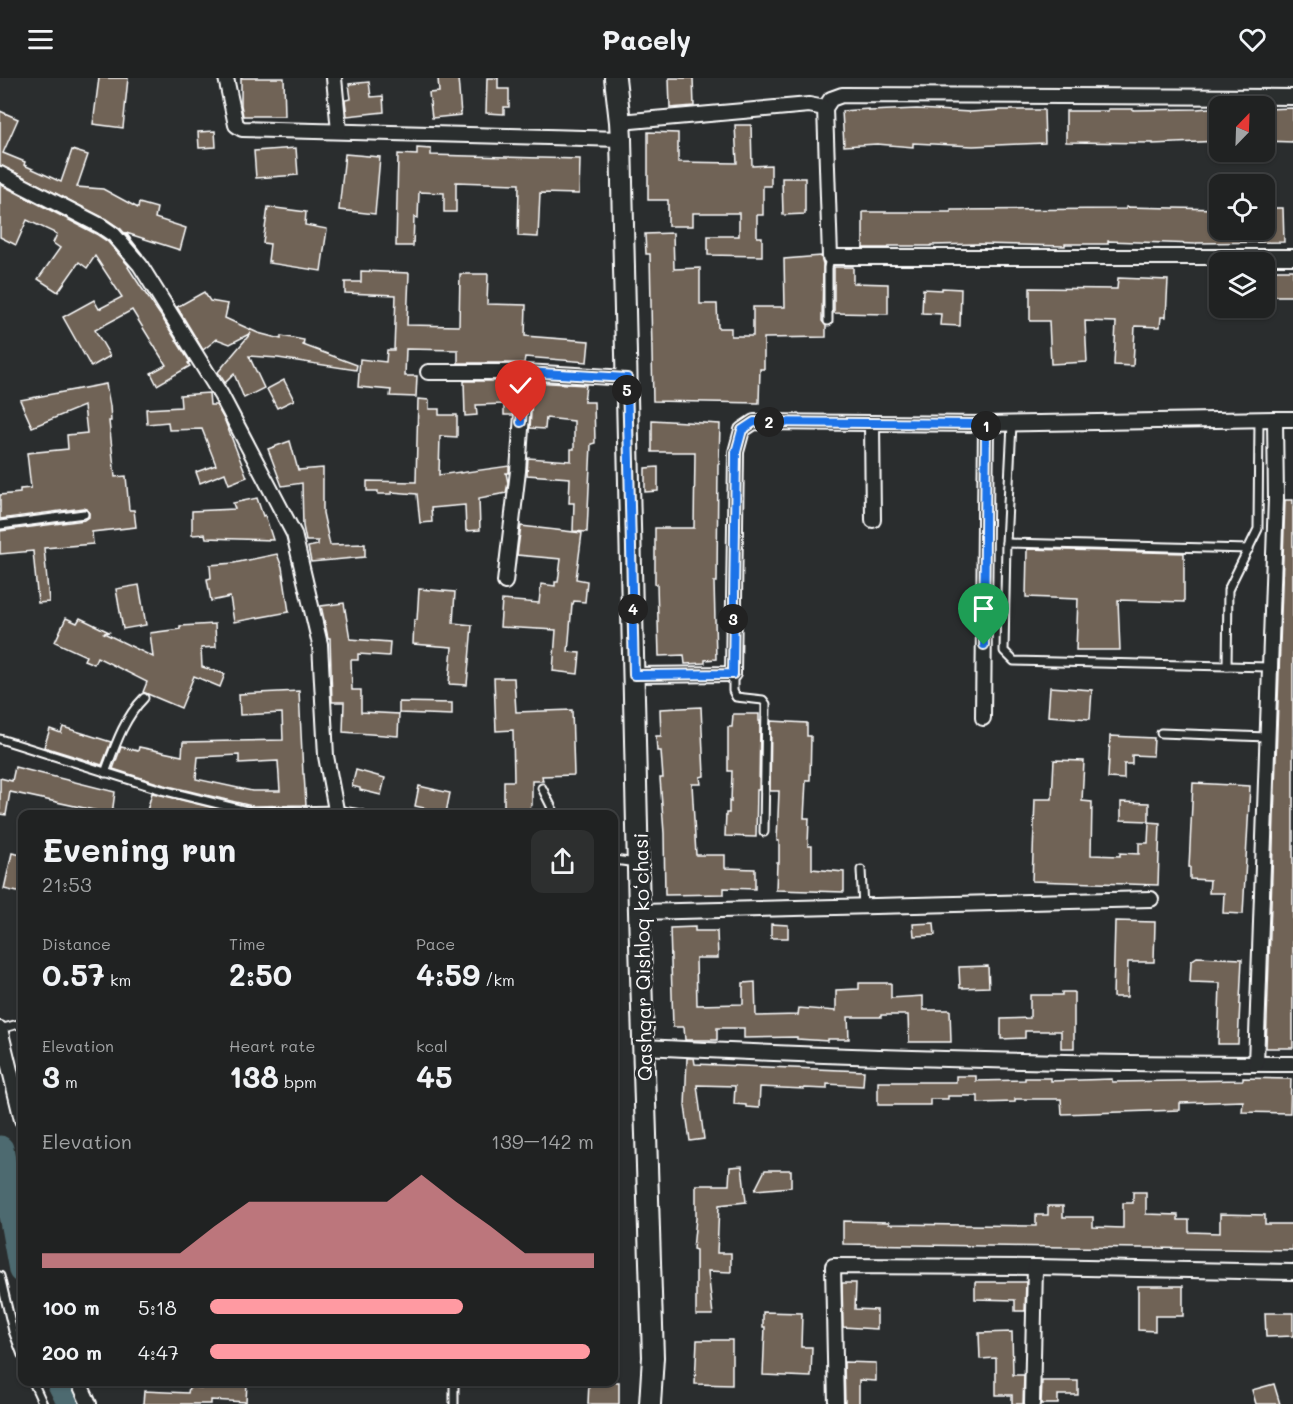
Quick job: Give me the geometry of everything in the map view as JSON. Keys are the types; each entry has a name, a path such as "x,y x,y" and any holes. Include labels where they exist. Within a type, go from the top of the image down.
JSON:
{"main road":[{"name":"Qashqar Qishloq koʻchasi","path":"615,78 621,130 639,912 653,1357 650,1404"}],"street":[{"path":"226,78 236,126 242,129 621,130 809,105 825,108"},
{"path":"334,78 339,131"},
{"path":"1293,98 842,95 831,99 825,108 830,257 1293,257"},
{"path":"0,174 101,226 114,235 140,265 221,395 294,534 320,645 326,756 336,810"},
{"path":"428,372 525,372 627,378"},
{"path":"505,582 518,471 525,372"},
{"path":"1256,1064 1276,498 1275,419"},
{"path":"634,675 733,674 736,452 742,430 754,422 1012,424 1293,419"},
{"path":"872,423 873,520"},
{"path":"983,718 986,424"},
{"path":"639,912 1151,899"},
{"path":"0,1029 18,1103"},
{"path":"644,1047 1115,1063 1293,1064"},
{"path":"836,1404 833,1266 1293,1272"},
{"path":"1032,1404 1035,1267"},
{"path":"81,1386 89,1404"}],"lane":[{"path":"828,321 830,257"},
{"path":"1227,666 1228,590 1258,529 1259,418"},
{"path":"1012,424 1006,543 1004,651 1014,661 1269,667"},
{"path":"0,525 84,514"},
{"path":"1006,543 1249,549"},
{"path":"733,674 733,691 736,697 763,700 766,704 764,832"},
{"path":"105,773 116,741 136,705 144,698"},
{"path":"1161,733 1267,737"},
{"path":"0,739 162,790 243,810"},
{"path":"542,788 553,810"},
{"path":"618,861 639,864"},
{"path":"861,870 863,907"},
{"path":"0,1029 18,1024"},
{"path":"0,1276 12,1331 18,1345"},
{"path":"35,1386 43,1404"},
{"path":"454,1386 454,1404"}],"building":[{"path":"99,78 128,78 123,128 93,124"},
{"path":"241,78 284,78 285,116 243,116"},
{"path":"438,78 458,78 461,115 432,118 429,93 439,92"},
{"path":"487,78 498,78 498,89 509,89 509,107 504,107 504,114 486,113"},
{"path":"669,78 693,78 694,106 670,108"},
{"path":"369,82 371,97 383,96 384,112 347,116 345,100 351,99 349,84"},
{"path":"1209,108 1209,141 1153,144 1066,142 1066,111"},
{"path":"1293,108 1293,142 1275,141 1275,109"},
{"path":"869,109 869,111 917,109 970,112 1044,110 1045,143 973,146 913,143 913,147 877,144 844,146 842,111"},
{"path":"0,111 18,119 3,153 61,182 72,150 88,155 77,187 103,189 138,208 139,203 157,208 155,218 186,228 180,250 126,233 143,255 121,229 106,219 0,165"},
{"path":"735,125 751,125 752,166 771,165 771,186 763,186 763,215 757,215 757,237 762,237 762,256 708,255 708,236 739,236 739,213 693,213 693,226 668,226 668,200 648,200 648,132 678,133 678,162 737,163"},
{"path":"215,131 216,147 199,148 198,132"},
{"path":"296,148 298,175 256,178 254,151"},
{"path":"417,148 431,149 431,155 580,159 579,194 540,193 538,237 518,236 519,184 456,182 456,212 444,212 444,193 419,192 418,218 414,217 413,246 396,246 398,154 417,155"},
{"path":"345,154 380,157 375,214 339,210"},
{"path":"782,178 805,178 805,214 783,215"},
{"path":"0,184 108,242 129,266 190,362 188,363 190,366 157,385 151,373 166,365 132,310 95,330 110,356 91,367 63,317 94,300 99,309 122,297 95,256 87,268 79,262 58,292 38,279 60,248 53,243 57,234 27,220 16,245 0,237"},
{"path":"268,207 306,212 305,225 327,229 321,271 269,263 270,244 263,243"},
{"path":"1126,207 1209,209 1209,240 1275,240 1275,208 1283,208 1284,242 1196,244 1108,241 1108,244 1065,244 1065,246 979,244 863,248 863,212 1126,209"},
{"path":"673,233 674,269 700,268 700,304 717,304 718,328 731,328 731,336 753,336 753,307 785,307 784,259 821,256 823,264 822,321 826,326 826,337 764,338 764,369 760,369 759,403 653,401 650,254 646,254 645,234"},
{"path":"834,267 853,267 853,283 888,284 888,314 834,313"},
{"path":"1275,270 1293,270 1293,296 1275,296"},
{"path":"361,271 409,273 407,325 459,326 460,274 488,274 487,304 526,305 525,336 589,341 587,362 525,357 524,363 458,363 458,350 406,349 405,376 417,376 416,397 390,396 391,390 358,387 360,359 386,362 387,350 394,350 396,295 345,293 345,282 361,282"},
{"path":"1118,278 1168,280 1166,317 1161,317 1160,327 1135,326 1133,366 1114,365 1116,322 1085,321 1087,362 1051,364 1049,321 1030,321 1030,288 1117,289"},
{"path":"942,288 961,289 960,326 940,325 941,314 922,313 923,289 942,290"},
{"path":"204,292 210,301 228,304 225,318 258,333 281,339 281,336 304,340 303,345 357,365 356,370 249,356 264,388 244,398 234,374 225,383 218,372 251,333 230,344 217,339 203,350 177,307"},
{"path":"284,380 294,400 277,408 267,389"},
{"path":"464,381 515,381 513,415 504,415 504,404 476,405 477,415 465,416"},
{"path":"533,382 586,385 584,402 594,402 595,443 591,444 587,532 573,531 574,503 569,503 570,478 527,475 528,458 571,461 571,449 574,449 574,421 546,418 545,429 530,428"},
{"path":"106,384 110,406 111,421 109,421 115,477 126,476 129,510 134,510 136,527 92,532 93,544 44,548 49,602 38,603 33,551 0,554 0,531 85,520 89,517 89,513 83,508 0,519 0,495 20,493 20,489 31,488 27,453 68,449 67,435 87,433 84,406 32,427 20,400"},
{"path":"209,393 210,405 216,405 225,421 247,477 229,484 225,473 200,483 196,472 216,465 202,429 169,430 168,422 147,424 146,409 181,407 180,395"},
{"path":"418,399 429,400 429,409 439,409 439,415 457,415 457,437 440,436 439,475 509,466 509,473 506,473 508,483 506,493 479,498 480,530 466,531 465,505 431,508 432,522 420,523 417,494 392,492 392,494 378,494 378,491 367,491 367,481 416,482"},
{"path":"652,420 720,424 717,582 714,582 716,659 705,660 705,663 685,664 684,655 659,656 655,528 694,528 695,452 652,452"},
{"path":"290,441 298,470 323,468 323,513 330,545 365,544 365,557 311,562 308,547 318,545 318,541 306,541 303,526 302,483 282,486 268,449"},
{"path":"658,467 658,491 645,492 645,468"},
{"path":"257,498 273,540 206,538 205,534 192,535 192,511 235,509 233,503"},
{"path":"1285,500 1293,500 1293,1048 1266,1048"},
{"path":"521,526 582,533 576,579 587,581 585,602 574,601 572,604 568,652 580,653 578,674 553,671 556,630 500,627 502,600 539,603 541,584 555,586 555,582 558,582 561,559 517,555"},
{"path":"1027,549 1184,553 1184,602 1118,600 1120,650 1076,650 1078,599 1026,597"},
{"path":"277,554 282,567 289,612 234,622 230,597 211,601 207,579 211,578 210,565 234,563"},
{"path":"139,585 146,625 123,629 116,589"},
{"path":"419,589 455,592 453,623 472,625 467,685 449,684 452,647 413,644"},
{"path":"344,603 350,639 390,642 389,656 358,654 358,660 351,660 352,690 361,690 361,712 399,714 398,736 343,732 344,702 332,702 330,638 328,638 321,606"},
{"path":"66,618 77,623 80,618 109,632 104,633 153,657 150,633 180,629 180,626 215,624 216,647 201,648 202,667 225,674 220,687 194,676 181,708 143,692 147,682 97,657 94,664 84,660 86,656 55,642"},
{"path":"494,678 514,678 516,712 572,710 574,775 542,776 543,781 532,781 530,810 504,810 504,781 514,781 513,730 496,731"},
{"path":"1050,687 1092,690 1090,719 1048,716"},
{"path":"299,691 306,805 252,806 164,785 113,769 121,747 138,751 139,747 182,756 183,742 283,740 282,713 240,715 239,694","holes":["239,755 239,763 278,761 280,791 252,791 196,779 198,757"]},
{"path":"399,702 452,703 452,715 399,713"},
{"path":"701,707 704,776 700,777 701,784 692,784 696,855 725,855 725,868 755,869 755,889 724,888 724,894 665,895 660,778 663,778 661,751 657,751 656,736 661,736 660,709"},
{"path":"733,714 759,714 759,790 757,790 756,837 725,836 726,813 729,813 729,801 731,802 732,771 728,771 728,727 732,727"},
{"path":"771,721 807,723 807,736 811,736 810,780 806,780 804,818 809,818 808,846 812,846 812,869 844,872 844,892 776,890 777,863 779,863 779,841 777,841 779,791 770,791"},
{"path":"63,727 111,742 102,765 44,747 50,729 61,733"},
{"path":"1110,736 1154,738 1153,756 1132,755 1132,764 1124,764 1124,779 1108,778"},
{"path":"1054,760 1084,761 1082,801 1092,802 1091,855 1139,854 1139,843 1148,843 1149,822 1160,823 1158,885 1032,881 1035,799 1052,799"},
{"path":"15,767 115,792 113,810 93,810 10,792 6,815 0,814 0,778 12,781"},
{"path":"356,770 385,778 381,795 352,786"},
{"path":"1193,783 1250,786 1243,914 1223,913 1224,893 1209,893 1210,880 1190,879"},
{"path":"419,786 450,793 447,810 415,806"},
{"path":"152,793 222,810 147,810"},
{"path":"1121,802 1149,803 1149,821 1121,820"},
{"path":"12,853 18,854 18,892 4,889"},
{"path":"1115,921 1155,922 1154,962 1128,962 1127,997 1113,997"},
{"path":"934,923 935,935 914,936 913,924"},
{"path":"771,924 788,925 788,938 771,938"},
{"path":"695,927 695,931 717,931 718,958 696,958 697,1005 743,1004 743,983 755,982 756,1016 798,1015 799,1008 836,1011 836,990 859,989 859,983 891,983 891,998 923,996 923,1010 950,1010 951,1042 909,1042 908,1015 848,1017 849,1039 828,1039 828,1041 797,1039 797,1037 744,1038 744,1028 717,1028 717,1040 685,1040 684,1027 673,1027 670,928"},
{"path":"1197,957 1242,959 1238,1044 1218,1044 1220,983 1190,982 1191,961"},
{"path":"988,966 989,987 960,988 959,967"},
{"path":"1062,992 1074,992 1074,1048 1061,1048 1061,1031 1025,1031 1025,1038 1001,1039 1001,1019 1030,1018 1030,995 1062,995"},
{"path":"687,1058 694,1058 695,1064 864,1071 863,1086 827,1084 827,1089 760,1087 759,1108 734,1104 735,1086 697,1085 704,1139 690,1141 685,1106"},
{"path":"956,1076 976,1076 976,1081 1025,1080 1025,1078 1051,1078 1051,1081 1112,1079 1112,1082 1243,1080 1243,1078 1291,1079 1290,1113 1242,1112 1243,1101 1180,1103 1180,1110 1062,1114 1061,1099 1015,1099 1015,1102 978,1103 978,1096 948,1096 948,1099 930,1099 930,1105 878,1105 878,1082 956,1082"},
{"path":"742,1166 746,1202 719,1205 717,1253 731,1253 731,1272 708,1271 713,1315 696,1315 696,1250 693,1249 696,1185 729,1185 730,1167"},
{"path":"765,1170 791,1170 791,1187 755,1190"},
{"path":"1133,1192 1146,1192 1146,1214 1178,1215 1178,1220 1189,1220 1189,1232 1220,1233 1220,1214 1265,1215 1265,1224 1293,1224 1293,1250 843,1244 843,1221 889,1222 889,1224 1036,1226 1036,1215 1048,1215 1048,1206 1063,1206 1063,1217 1093,1217 1093,1227 1123,1228 1123,1203 1133,1203"},
{"path":"975,1282 1026,1282 1025,1311 1015,1311 1015,1300 975,1299"},
{"path":"842,1283 856,1283 855,1309 877,1310 877,1329 843,1327"},
{"path":"1138,1286 1183,1286 1183,1316 1155,1316 1155,1331 1138,1330"},
{"path":"763,1312 802,1313 801,1347 812,1347 811,1377 763,1375 765,1327 763,1327"},
{"path":"1265,1313 1293,1313 1293,1336 1266,1337"},
{"path":"1012,1332 1013,1375 1024,1375 1023,1404 1012,1404 1012,1395 996,1395 996,1358 980,1359 979,1333"},
{"path":"697,1340 732,1340 732,1385 695,1384"},
{"path":"844,1362 876,1363 876,1381 859,1380 859,1404 845,1404"},
{"path":"1042,1381 1078,1381 1078,1395 1058,1395 1058,1404 1041,1404"},
{"path":"619,1382 619,1404 588,1404 589,1386 618,1386"},
{"path":"1274,1384 1280,1404 1256,1404 1252,1390"},
{"path":"204,1386 247,1386 246,1402 211,1400 211,1404 143,1404 144,1391 188,1393 189,1387 204,1388"}],"waterway":[{"path":"0,1149 18,1248"},
{"path":"62,1386 71,1404"}],"route":[{"path":"521,422 525,372 627,378 634,675 733,674 736,452 742,430 754,422 986,424 984,645"}]}
